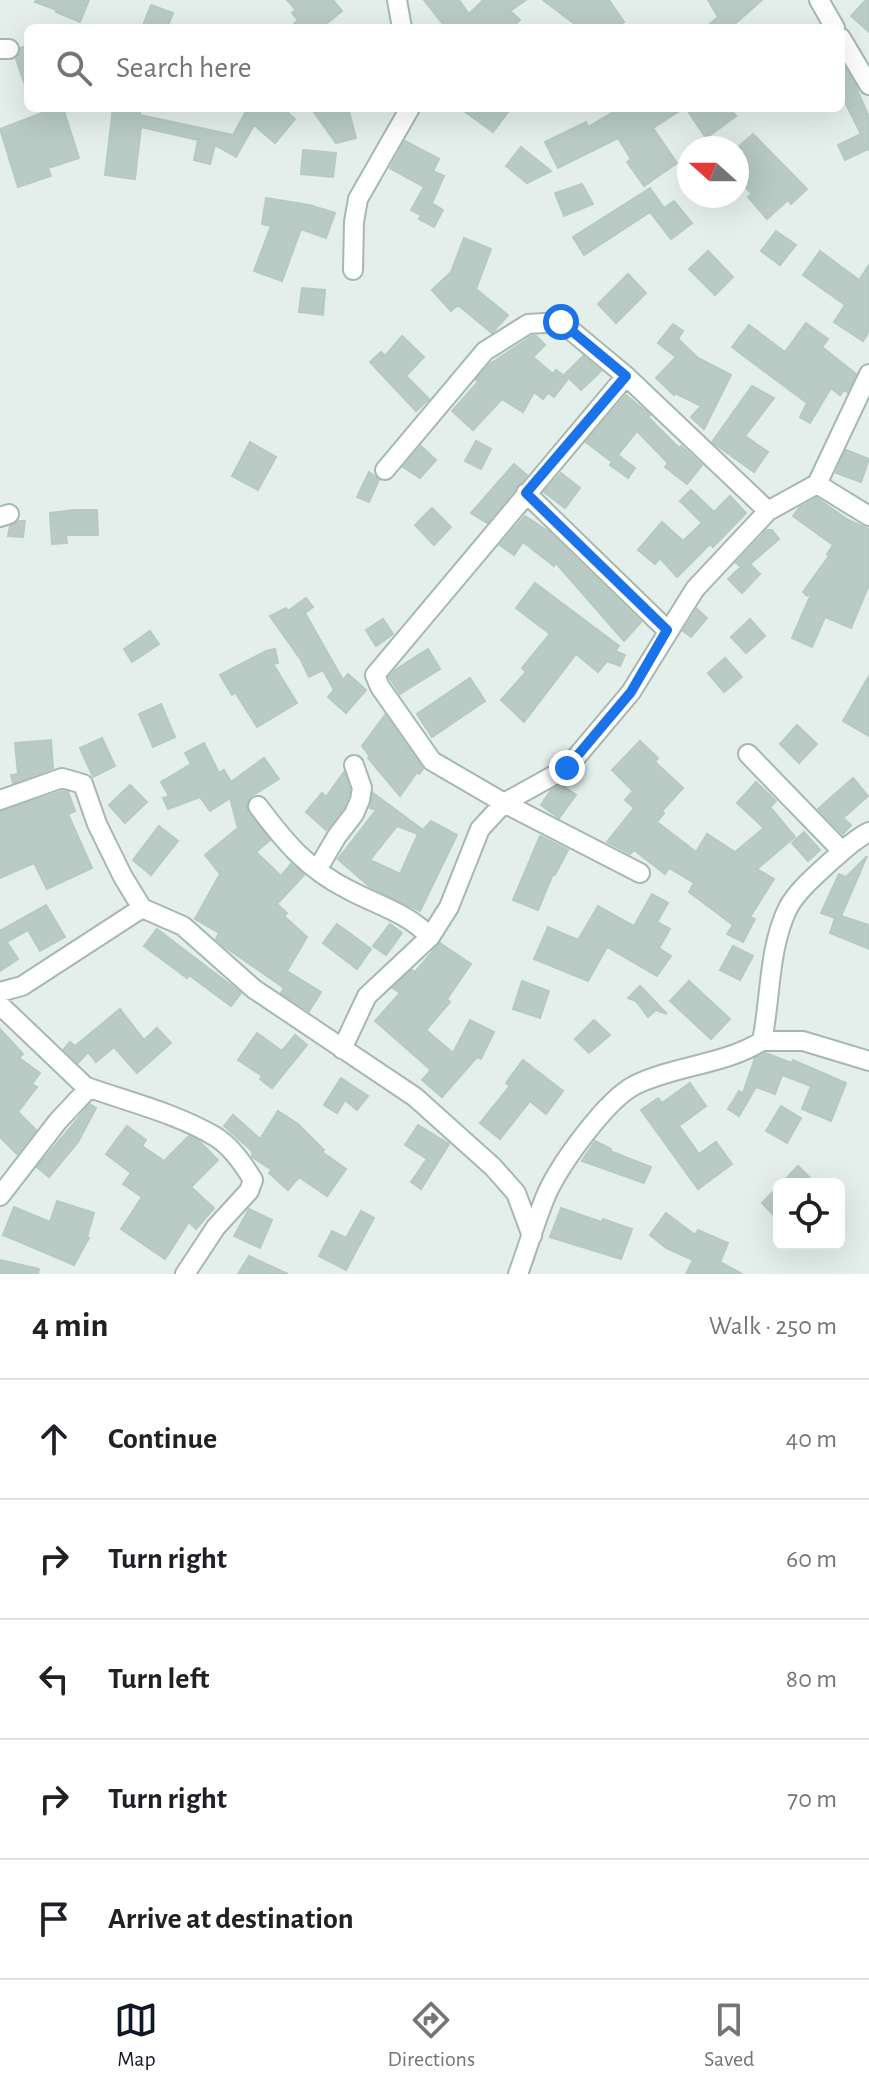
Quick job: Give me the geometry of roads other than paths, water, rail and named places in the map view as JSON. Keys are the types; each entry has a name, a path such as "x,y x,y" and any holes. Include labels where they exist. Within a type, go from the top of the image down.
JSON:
{"street":[{"path":"397,0 401,24"},
{"path":"819,0 833,24"},
{"path":"845,45 869,85"},
{"path":"353,270 358,199 408,112"},
{"path":"385,470 485,351 528,324 561,322 626,376 768,511"},
{"path":"342,1049 367,996 430,937 449,907 480,829 504,803 567,768 631,692 695,589 768,511 817,484 869,374"},
{"path":"626,376 375,675 380,687 432,761 504,803 640,873"},
{"path":"817,484 869,516"},
{"path":"526,493 667,630"},
{"path":"748,754 842,851"},
{"path":"317,870 360,800 362,788 354,765"},
{"path":"0,800 62,778 83,784 104,838 142,908 183,926 254,989 415,1097 493,1167 516,1193 532,1236"},
{"path":"258,806 288,846 317,870 347,889 416,922 430,937"},
{"path":"762,1041 769,1007 772,961 789,907 842,851 869,832"},
{"path":"0,992 22,986 142,908"},
{"path":"0,1005 87,1087 169,1115 218,1138 244,1165 253,1180 249,1191 216,1227 185,1274"},
{"path":"518,1274 548,1191 593,1122 633,1086 684,1067 743,1053 762,1041 803,1041 869,1061"},
{"path":"0,1196 87,1087"}]}
